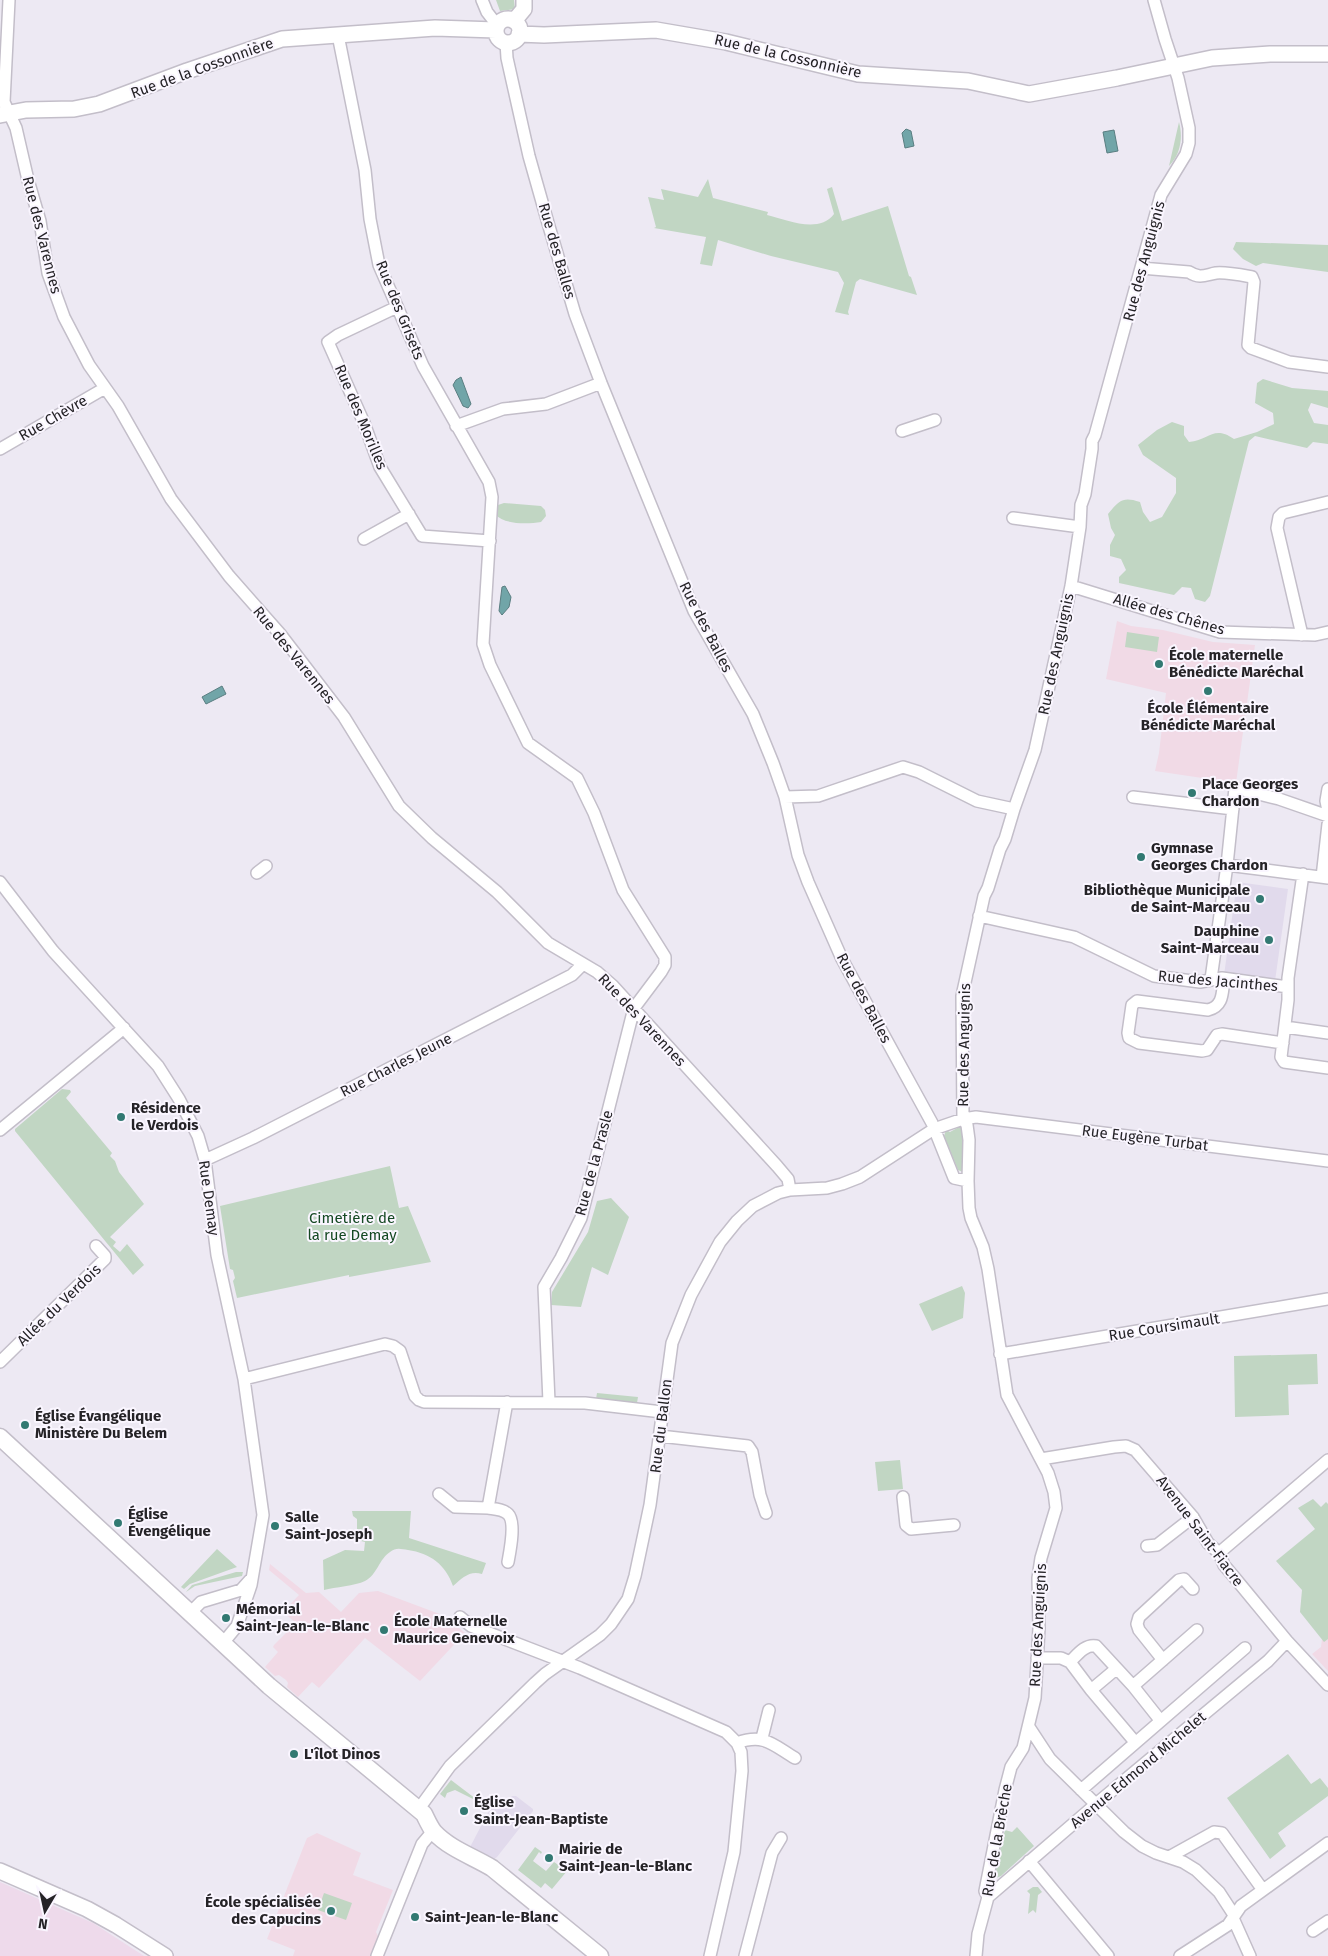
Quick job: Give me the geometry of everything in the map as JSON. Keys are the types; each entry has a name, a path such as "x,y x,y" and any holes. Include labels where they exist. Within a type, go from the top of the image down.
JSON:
{"main road":[{"path":"0,1437 269,1686 424,1814 433,1831 455,1849 476,1858 492,1868 600,1956"}],"street":[{"name":"Rue des Varennes","path":"9,0 3,81 4,114 16,128 40,221 48,273 64,316 89,365 118,406 172,499 229,576 281,635 344,717 399,806 432,838 497,892 548,943 602,976 634,1008 782,1172 788,1179 790,1190"},
{"path":"482,0 487,12 500,32 516,40 517,27 524,10 524,0"},
{"name":"Rue des Anguignis","path":"1029,1727 1035,1698 1038,1578 1056,1508 1054,1492 1041,1459 1007,1395 983,1247 971,1218 968,1181 969,1140 967,1125 963,1119 962,996 984,896 1035,750 1071,586 1080,527 1081,505 1085,494 1092,441 1161,195 1179,167 1189,144 1189,128 1178,78 1154,0"},
{"name":"Rue de la Cossonnière","path":"4,114 26,110 74,109 99,104 187,71 282,39 434,28 500,32 507,19 517,27 544,35 656,30 726,42 858,74 968,81 1029,94 1212,58 1237,55 1326,53"},
{"name":"Rue des Balles","path":"500,32 535,175 575,314 601,383 694,611 753,714 773,763 784,797 798,855 842,959 934,1129 954,1178 968,1181"},
{"name":"Rue des Grisets","path":"338,35 367,179 370,219 379,265 423,366 489,482 492,498 484,644 490,665 528,743 576,778 594,813 623,890 665,957 665,965 634,1008"},
{"path":"1141,268 1189,272 1194,275 1209,276 1215,273 1252,277 1254,282 1248,345 1250,348 1289,362 1328,367"},
{"name":"Rue des Morilles","path":"397,307 328,342 364,423 380,467 422,536 490,541"},
{"path":"456,426 503,409 546,404 601,383"},
{"name":"Rue Chèvre","path":"0,448 105,388"},
{"path":"902,431 935,420"},
{"path":"1302,635 1276,528 1278,517 1283,513 1328,502"},
{"path":"364,539 409,514"},
{"path":"1013,518 1080,527"},
{"name":"Allée des Chênes","path":"1071,586 1220,632 1302,635 1328,632"},
{"path":"784,797 818,796 903,767 919,772 977,801 1014,809"},
{"path":"1211,979 1227,865 1235,788 1279,799 1328,816"},
{"path":"1328,789 1326,801 1328,811"},
{"path":"1133,797 1232,809"},
{"path":"1227,865 1325,877 1328,824"},
{"path":"1303,874 1281,1057 1284,1062 1328,1068"},
{"name":"Rue Demay","path":"0,882 53,951 158,1066 179,1099 198,1136 205,1160 217,1254 244,1379 263,1516 251,1585 236,1629 223,1643"},
{"name":"Rue des Jacinthes","path":"979,916 1074,937 1154,976 1200,982 1211,979 1224,979 1288,987"},
{"name":"Rue Charles Jeune","path":"205,1160 253,1138 572,975 583,964"},
{"path":"1224,979 1221,1000 1215,1008 1208,1010 1137,1001 1132,1005 1129,1038 1139,1044 1202,1051 1207,1050 1217,1035 1283,1043"},
{"name":"Rue de la Prasle","path":"549,1402 544,1286 561,1258 581,1218 634,1008"},
{"path":"1285,1027 1328,1033"},
{"path":"0,1130 124,1028"},
{"name":"Rue Eugène Turbat","path":"963,1119 984,1117 1328,1161"},
{"name":"Rue du Ballon","path":"418,1810 450,1766 534,1683 606,1630 621,1612 628,1599 635,1576 650,1505 672,1343 691,1295 720,1242 737,1221 753,1206 778,1193 790,1190 827,1188 860,1177 934,1129 963,1119"},
{"name":"Allée du Verdois","path":"0,1362 105,1259 105,1256 96,1246"},
{"name":"Rue Coursimault","path":"1000,1354 1328,1299"},
{"path":"244,1379 386,1344 400,1351 415,1396 424,1402 585,1403 662,1412"},
{"path":"488,1508 507,1402"},
{"path":"660,1436 748,1446 752,1452 760,1495 766,1513"},
{"name":"Avenue Saint-Fiacre","path":"1041,1459 1114,1446 1126,1446 1135,1450 1193,1517 1208,1543 1219,1553 1224,1565 1287,1641 1328,1685"},
{"path":"1219,1553 1328,1460"},
{"path":"439,1494 455,1507 502,1510 509,1515 512,1523 508,1562"},
{"path":"903,1497 906,1525 911,1528 954,1525"},
{"path":"1147,1546 1157,1545 1193,1517"},
{"path":"190,1612 201,1602 243,1589 251,1579"},
{"path":"1163,1660 1139,1630 1137,1624 1139,1617 1179,1580 1184,1580 1193,1589"},
{"path":"237,1592 243,1600 244,1607"},
{"path":"460,1617 471,1626 563,1661 726,1732 737,1743 743,1763 739,1813 734,1852 710,1956"},
{"path":"1133,1686 1197,1630"},
{"name":"Avenue Edmond Michelet","path":"988,1898 1029,1861 1268,1661 1287,1641"},
{"path":"1070,1662 1081,1651 1093,1645 1133,1686 1160,1720"},
{"path":"1081,1790 1245,1648"},
{"path":"1037,1658 1061,1658 1070,1662 1135,1742"},
{"path":"1091,1690 1116,1669"},
{"path":"762,1738 769,1710"},
{"path":"1029,1727 1050,1759 1124,1832 1142,1846 1183,1862 1196,1870 1219,1892 1234,1916 1250,1956"},
{"name":"Rue de la Brèche","path":"976,1956 978,1934 988,1898 985,1890 1005,1790 1012,1766 1023,1748 1029,1727"},
{"path":"737,1743 752,1738 762,1738 796,1758"},
{"path":"1023,1748 1033,1750 1050,1759"},
{"path":"377,1956 422,1844 433,1831"},
{"path":"1170,1857 1214,1832 1220,1832 1263,1890"},
{"path":"745,1956 772,1854 781,1838"},
{"path":"1180,1956 1228,1925 1241,1906 1328,1843"},
{"path":"1029,1861 1108,1956"},
{"path":"0,1871 109,1921 165,1956"},
{"path":"1314,1931 1328,1921"}],"shaded area":[{"path":"1117,621 1131,626 1163,630 1213,642 1255,645 1236,783 1155,771 1166,693 1106,679"},
{"name":"Dauphine Saint-Marceau","path":"1237,882 1288,889 1275,981 1224,975"},
{"path":"270,1564 306,1593 319,1592 341,1612 359,1593 378,1591 445,1616 465,1633 420,1681 365,1638 319,1688 312,1682 298,1697 287,1687 288,1683 286,1680 279,1675 275,1676 265,1667 278,1652 273,1647 274,1645 296,1623 283,1612 299,1595 269,1570"},
{"path":"1328,1634 1328,1671 1312,1654 1321,1647 1322,1639"},
{"path":"512,1796 516,1796 533,1811 497,1857 493,1860 469,1849 491,1807 493,1809 496,1805 502,1809"},
{"name":"École spécialisée des Capucins","path":"317,1833 361,1853 353,1875 393,1890 376,1932 380,1940 373,1956 293,1956 295,1950 267,1939 307,1838"},
{"path":"0,1882 93,1923 144,1956 0,1956"}],"green space":[{"path":"496,0 514,0 515,9 500,11"},
{"path":"1179,122 1180,145 1176,156 1169,166"},
{"path":"708,179 713,198 768,212 767,215 802,224 820,223 828,220 834,214 827,189 832,187 842,221 888,206 909,276 917,295 860,279 856,282 848,312 849,315 835,312 844,283 838,272 771,256 718,240 712,266 700,264 706,237 654,228 656,227 648,197 664,200 661,189 698,197"},
{"path":"1236,242 1328,245 1328,272 1263,263 1256,266 1243,259 1233,249"},
{"path":"1263,379 1292,388 1328,391 1328,408 1311,403 1308,410 1314,423 1328,425 1328,444 1313,442 1307,448 1255,436 1249,441 1210,596 1205,602 1195,599 1191,588 1182,587 1174,595 1119,583 1119,577 1126,570 1121,559 1110,556 1110,545 1115,535 1111,528 1108,514 1121,501 1134,500 1140,502 1143,512 1150,522 1162,517 1176,493 1176,478 1143,455 1138,445 1157,430 1172,422 1184,426 1184,435 1189,442 1216,433 1227,435 1234,439 1257,432 1274,424 1273,413 1255,403 1257,383"},
{"path":"504,503 541,506 545,510 546,516 541,522 536,523 510,522 499,518 495,514 498,505"},
{"path":"1127,632 1159,637 1157,652 1125,647"},
{"path":"62,1089 70,1090 71,1092 66,1098 112,1153 110,1156 115,1161 119,1172 144,1204 110,1237 116,1242 113,1246 120,1252 127,1244 144,1265 133,1275 15,1131"},
{"path":"959,1127 964,1129 965,1135 962,1136 963,1172 958,1170 944,1136 946,1130 950,1132"},
{"name":"Cimetière de la rue Demay","path":"390,1166 399,1208 408,1206 431,1262 349,1277 349,1275 237,1298 233,1281 235,1278 233,1270 230,1269 220,1206"},
{"path":"611,1198 629,1217 608,1275 592,1267 581,1307 551,1305 552,1292 588,1232 597,1201"},
{"path":"962,1286 965,1293 963,1318 932,1331 919,1304"},
{"path":"1317,1354 1318,1384 1288,1385 1289,1415 1235,1417 1234,1356"},
{"path":"597,1393 638,1397 637,1403 596,1399"},
{"path":"900,1460 903,1489 878,1491 875,1462"},
{"path":"1313,1499 1321,1507 1326,1502 1328,1504 1328,1639 1324,1642 1300,1612 1302,1590 1276,1561 1315,1529 1298,1508"},
{"path":"352,1511 411,1511 409,1538 486,1563 482,1574 470,1574 453,1586 446,1572 430,1557 416,1552 396,1549 386,1555 372,1575 365,1581 324,1590 323,1560 345,1550 364,1551 365,1542 357,1540 357,1519 353,1516"},
{"path":"217,1549 237,1567 190,1584 184,1589 181,1587"},
{"path":"236,1572 243,1572 242,1576 195,1586 186,1592 192,1585"},
{"path":"1288,1754 1311,1784 1320,1778 1328,1788 1328,1796 1278,1833 1286,1846 1270,1859 1227,1798"},
{"path":"451,1780 476,1799 455,1790 447,1793 445,1798 440,1794"},
{"path":"1017,1827 1034,1846 1001,1876 996,1878 994,1874 1005,1830 1012,1832"},
{"path":"535,1847 542,1852 541,1854 539,1852 533,1861 546,1871 554,1862 567,1871 552,1889 545,1883 541,1888 518,1870"},
{"path":"1033,1887 1038,1887 1042,1892 1038,1895 1036,1913 1033,1910 1028,1914 1030,1894 1027,1891"},
{"path":"324,1893 352,1903 346,1920 318,1910"}],"water":[{"path":"906,129 911,131 914,146 905,148 902,133"},
{"path":"1114,130 1118,151 1107,153 1103,132"},
{"path":"461,377 471,404 468,408 463,406 453,385"},
{"path":"505,586 511,597 509,607 502,615 499,611 502,587"},
{"path":"222,686 226,694 206,704 202,697"}],"place":[{"name":"École maternelle Bénédicte Maréchal","path":"1159,664"},
{"name":"École Élémentaire Bénédicte Maréchal","path":"1208,691"},
{"name":"Place Georges Chardon","path":"1192,793"},
{"name":"Gymnase Georges Chardon","path":"1141,857"},
{"name":"Bibliothèque Municipale de Saint-Marceau","path":"1260,899"},
{"name":"Dauphine Saint-Marceau","path":"1269,940"},
{"name":"Résidence le Verdois","path":"121,1117"},
{"name":"Église Évangélique Ministère Du Belem","path":"25,1425"},
{"name":"Église Évengélique","path":"118,1523"},
{"name":"Salle Saint-Joseph","path":"275,1526"},
{"name":"Mémorial Saint-Jean-le-Blanc","path":"226,1618"},
{"name":"École Maternelle Maurice Genevoix","path":"384,1630"},
{"name":"L'îlot Dinos","path":"294,1754"},
{"name":"Église Saint-Jean-Baptiste","path":"464,1811"},
{"name":"Mairie de Saint-Jean-le-Blanc","path":"549,1858"},
{"name":"École spécialisée des Capucins","path":"331,1911"},
{"name":"Saint-Jean-le-Blanc","path":"415,1917"}]}
